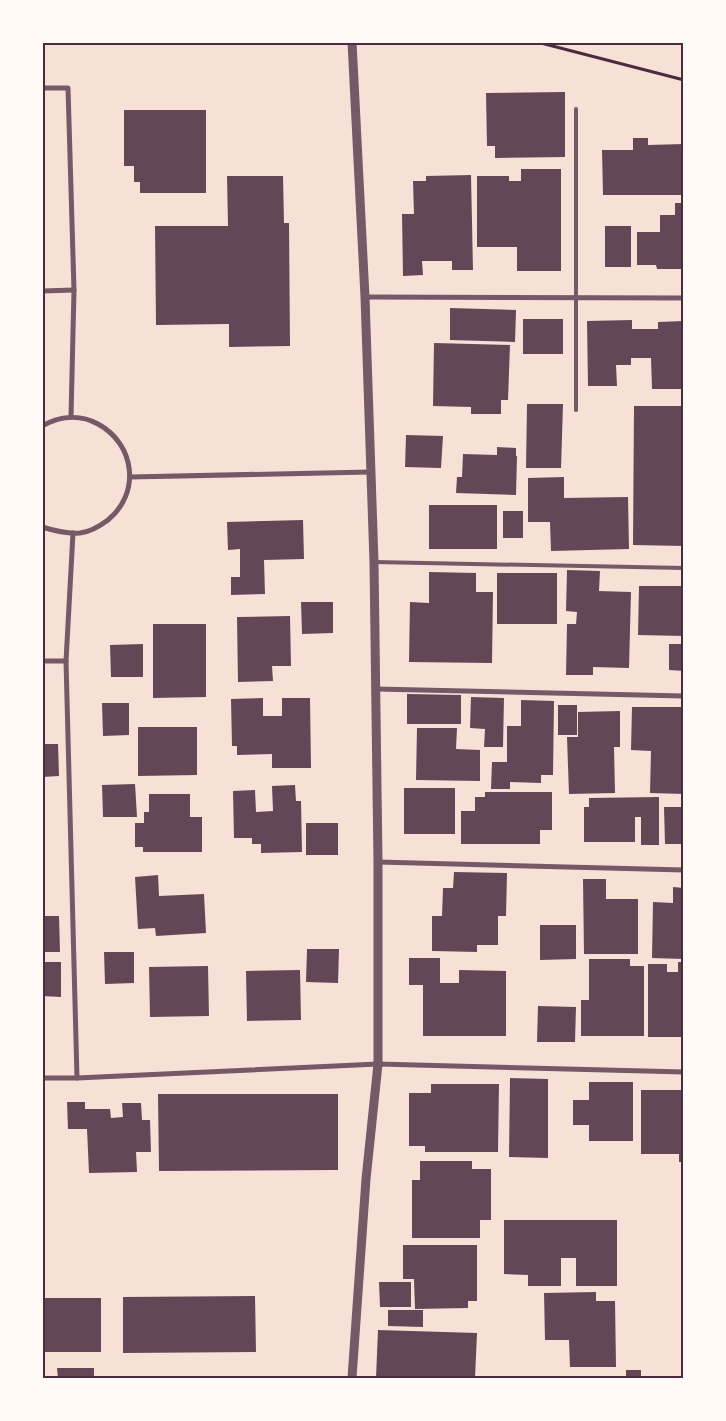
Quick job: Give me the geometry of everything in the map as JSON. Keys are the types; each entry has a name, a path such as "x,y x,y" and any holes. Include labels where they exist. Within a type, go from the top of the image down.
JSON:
{"street":[{"path":"352,42 374,562 378,862 378,1064 366,1179 352,1378"},
{"path":"42,88 68,88 74,290 71,417"},
{"path":"42,291 74,290"},
{"path":"364,297 684,298"},
{"path":"42,426 52,420 71,417 90,420 106,428 119,441 127,458 130,477 126,497 116,514 100,526 82,533 62,533 42,527"},
{"path":"130,477 370,472"},
{"path":"73,533 66,661 76,1078"},
{"path":"42,661 66,661"},
{"path":"376,689 684,696"},
{"path":"378,862 684,870"},
{"path":"42,1078 378,1064 684,1072"}],"lane":[{"path":"576,109 576,410"},
{"path":"374,562 684,568"}],"path":[{"path":"538,42 684,80"}],"building":[{"path":"565,92 565,157 495,158 495,146 487,146 486,93"},
{"path":"124,110 206,110 206,193 140,193 140,182 134,182 134,166 124,166"},
{"path":"633,138 648,138 648,145 684,144 684,195 603,195 602,150 633,150"},
{"path":"521,169 561,169 561,271 517,271 517,247 477,247 477,176 509,176 509,181 521,181"},
{"path":"471,175 473,270 452,270 452,261 422,261 423,275 403,276 402,214 414,214 413,181 426,181 426,176"},
{"path":"227,176 283,176 284,223 289,223 290,346 229,347 229,324 156,325 155,226 228,226"},
{"path":"675,203 684,203 684,269 657,269 656,265 637,265 637,232 660,232 660,215 675,215"},
{"path":"605,226 631,226 631,267 605,267"},
{"path":"450,308 516,310 515,342 450,340"},
{"path":"523,319 563,319 563,354 523,354"},
{"path":"632,320 632,329 658,329 658,322 684,321 684,382 681,382 681,389 652,389 651,358 631,358 631,365 616,365 617,386 588,386 587,321"},
{"path":"434,343 510,345 508,400 501,400 501,414 471,414 471,407 433,406"},
{"path":"527,404 563,404 561,468 526,468"},
{"path":"634,406 684,406 684,546 633,545"},
{"path":"406,435 443,436 441,468 405,467"},
{"path":"497,447 516,448 516,495 456,493 457,477 462,477 463,454 497,455"},
{"path":"564,477 564,498 628,497 629,549 551,551 550,522 528,522 528,478"},
{"path":"429,505 497,505 497,549 429,549"},
{"path":"503,511 523,511 523,538 503,538"},
{"path":"303,520 304,559 264,560 265,594 231,595 231,577 240,577 240,549 228,550 227,522"},
{"path":"567,570 600,571 599,591 631,592 629,668 593,667 593,675 566,675 567,624 576,624 577,612 566,611"},
{"path":"429,572 476,573 476,592 493,592 492,663 409,662 410,602 429,603"},
{"path":"497,573 557,573 557,624 497,624"},
{"path":"639,586 684,586 684,636 638,635"},
{"path":"301,602 333,602 333,633 302,634"},
{"path":"290,616 291,666 272,666 273,681 238,682 237,617"},
{"path":"153,624 206,624 206,697 153,698"},
{"path":"143,644 143,677 111,677 110,645"},
{"path":"669,644 684,644 684,671 669,670"},
{"path":"407,694 461,695 461,724 407,724"},
{"path":"471,697 504,698 503,747 484,747 485,729 470,728"},
{"path":"263,698 263,716 282,716 282,698 310,698 311,768 272,768 272,754 237,755 237,746 232,746 231,699"},
{"path":"521,700 554,701 553,775 541,775 541,783 510,782 510,789 491,789 492,762 507,762 507,726 521,726"},
{"path":"102,703 129,703 129,735 103,736"},
{"path":"558,705 577,705 577,735 558,735"},
{"path":"632,707 684,707 684,794 650,793 651,751 631,750"},
{"path":"620,711 620,747 614,747 615,793 569,794 567,737 578,737 578,712"},
{"path":"138,727 197,727 197,775 138,776"},
{"path":"417,728 457,728 456,749 480,750 480,781 416,780"},
{"path":"42,744 58,744 59,776 42,777"},
{"path":"135,784 137,817 103,817 102,785"},
{"path":"295,785 296,801 301,801 302,852 261,853 261,844 252,844 252,838 234,838 233,791 255,790 256,812 273,811 272,786"},
{"path":"404,788 455,788 455,834 404,834"},
{"path":"485,792 552,792 552,830 540,830 540,844 461,844 461,811 475,811 475,797 485,797"},
{"path":"149,794 190,794 190,817 202,817 202,852 143,852 143,847 135,847 135,823 144,823 144,812 149,812"},
{"path":"659,797 659,845 641,845 641,817 635,817 635,842 584,842 584,807 589,807 589,798"},
{"path":"664,807 684,807 684,844 665,844"},
{"path":"306,823 338,823 338,855 306,855"},
{"path":"454,872 507,873 506,916 498,916 498,945 477,945 477,952 432,951 432,916 442,916 443,888 453,888"},
{"path":"158,875 159,896 204,894 206,933 156,936 155,928 138,929 135,877"},
{"path":"583,879 606,879 606,899 638,899 638,954 584,954"},
{"path":"673,887 684,888 684,959 652,958 653,902 673,903"},
{"path":"42,916 59,916 60,952 42,952"},
{"path":"540,925 576,925 576,959 540,960"},
{"path":"307,949 339,949 338,983 306,982"},
{"path":"104,952 134,952 134,983 105,984"},
{"path":"409,958 440,958 440,983 459,983 459,970 506,971 506,1036 423,1036 423,985 409,985"},
{"path":"589,959 630,959 630,966 644,966 644,1036 581,1036 581,1000 589,1000"},
{"path":"42,962 61,962 61,997 42,996"},
{"path":"678,962 684,962 684,1037 648,1037 648,964 667,964 667,972 678,972"},
{"path":"208,966 209,1016 150,1017 149,967"},
{"path":"300,970 301,1020 247,1021 246,971"},
{"path":"538,1006 576,1007 575,1042 537,1042"},
{"path":"510,1078 548,1079 548,1158 509,1157"},
{"path":"589,1082 633,1082 633,1141 589,1141 589,1125 573,1125 573,1100 589,1100"},
{"path":"431,1084 499,1084 498,1152 425,1152 425,1146 409,1146 409,1093 431,1093"},
{"path":"641,1090 684,1090 684,1162 679,1162 679,1154 641,1154"},
{"path":"158,1094 338,1094 338,1170 159,1171"},
{"path":"67,1102 85,1102 85,1109 110,1109 111,1118 123,1117 122,1103 141,1103 142,1120 150,1120 151,1152 136,1152 137,1172 89,1173 87,1129 68,1129"},
{"path":"420,1161 472,1161 472,1169 491,1169 491,1220 480,1220 480,1238 412,1238 412,1180 420,1180"},
{"path":"504,1220 617,1220 617,1286 576,1286 576,1258 561,1258 561,1286 528,1286 528,1275 504,1274"},
{"path":"403,1245 477,1245 477,1301 468,1301 468,1308 415,1309 414,1279 403,1279"},
{"path":"379,1282 411,1282 411,1307 380,1307"},
{"path":"596,1292 596,1301 615,1301 616,1367 570,1367 569,1340 545,1340 544,1293"},
{"path":"255,1296 256,1352 123,1353 123,1297"},
{"path":"42,1298 101,1298 101,1352 42,1352"},
{"path":"388,1310 423,1310 423,1327 388,1326"},
{"path":"378,1330 477,1333 475,1378 376,1378"},
{"path":"57,1368 94,1368 94,1378 58,1378"},
{"path":"626,1370 641,1370 641,1378 626,1378"}]}
